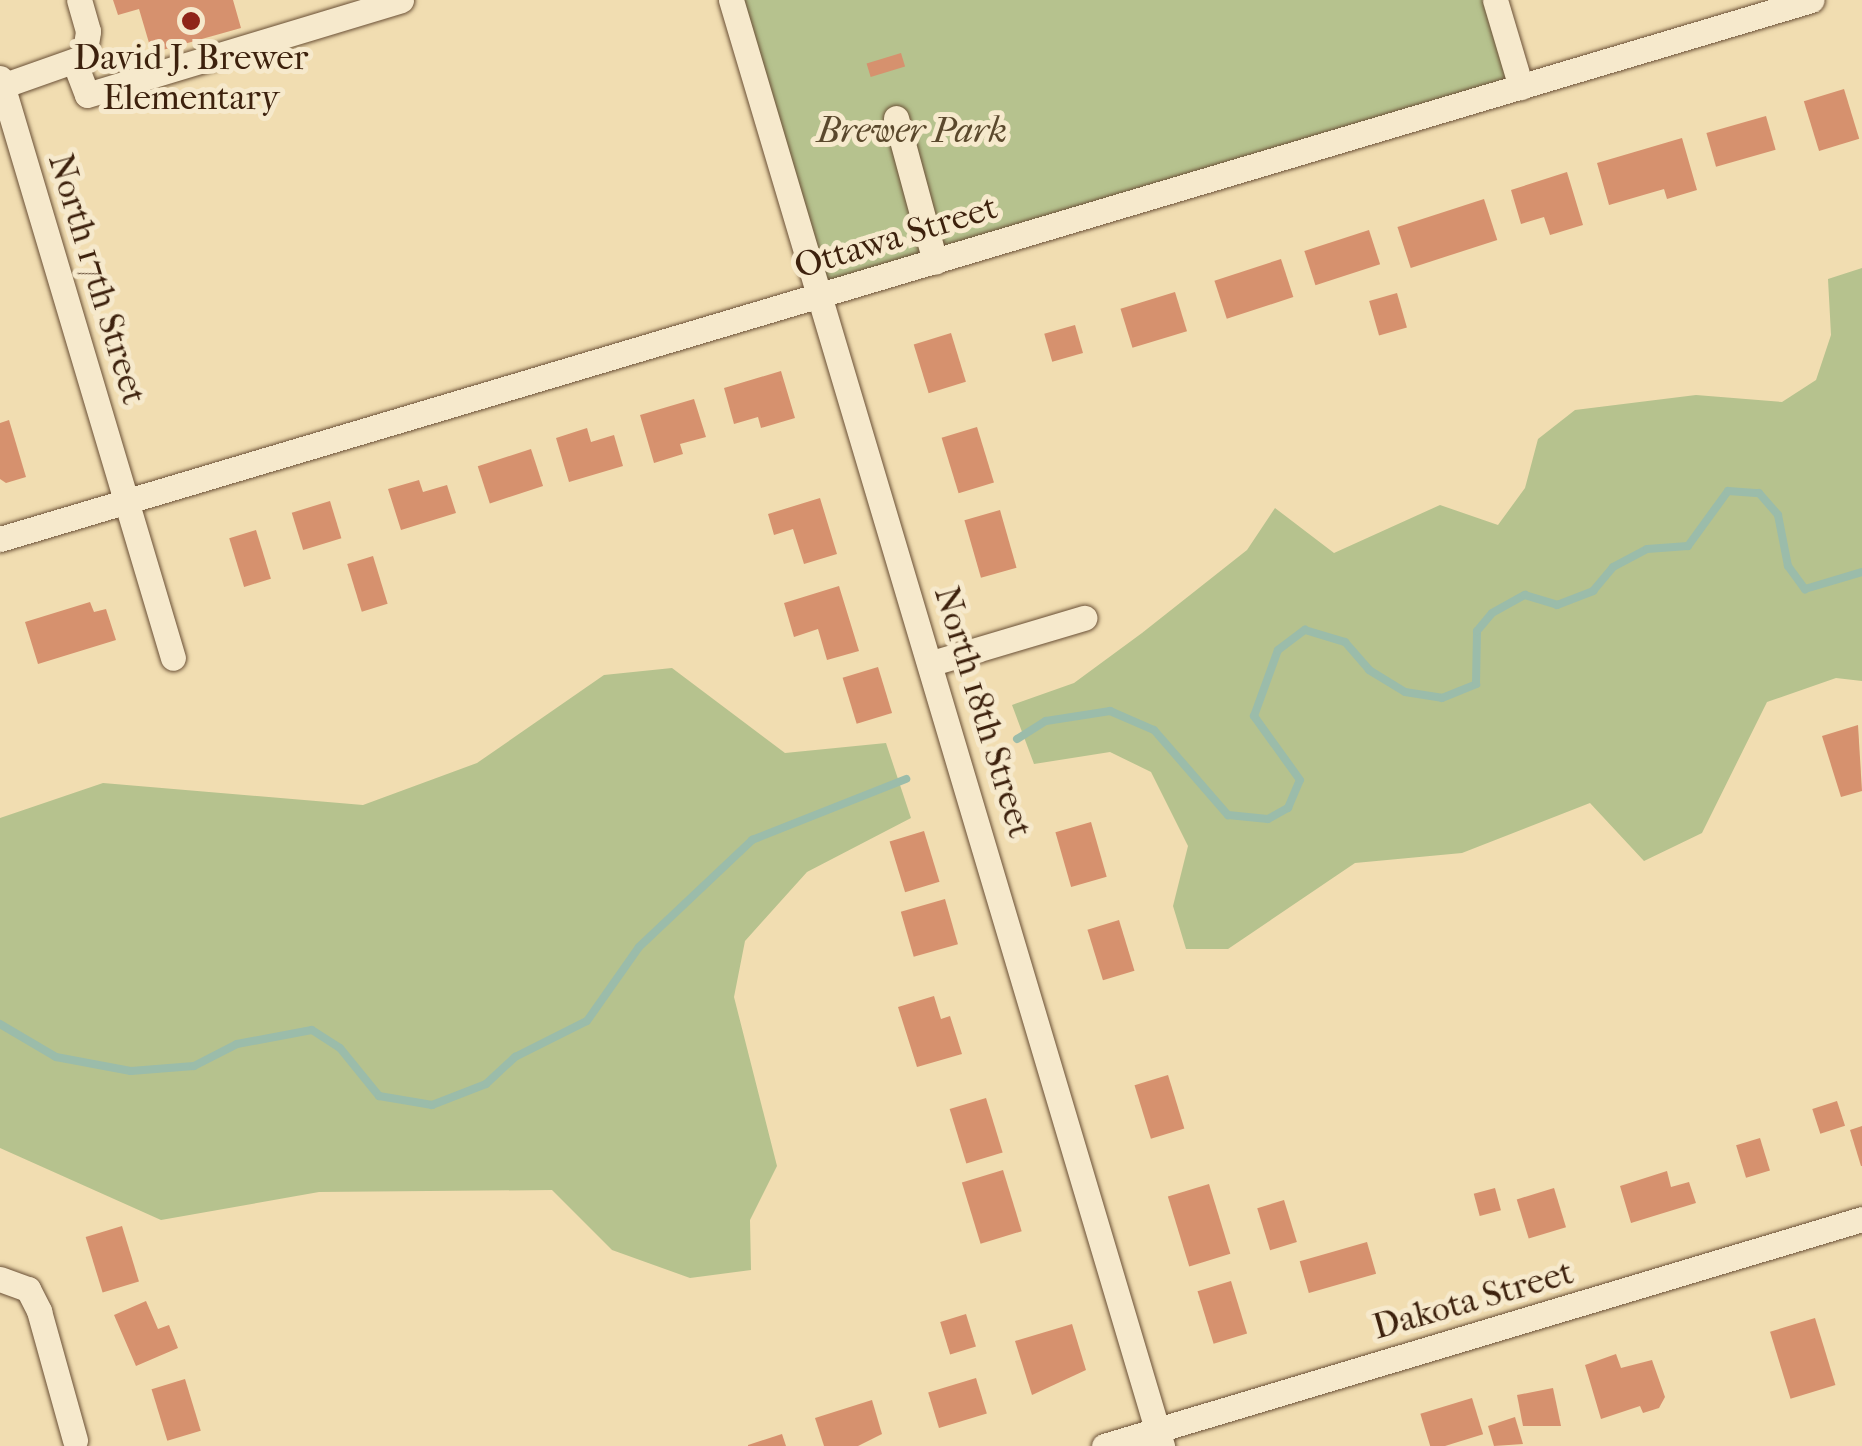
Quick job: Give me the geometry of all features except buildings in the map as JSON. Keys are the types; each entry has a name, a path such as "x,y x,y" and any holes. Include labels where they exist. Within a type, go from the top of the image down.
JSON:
{"street":[{"path":"1,82 74,61 89,51 79,0"},
{"path":"74,61 87,96 401,0"},
{"name":"North 18th Street","path":"731,0 823,295 1160,1438"},
{"path":"1495,0 1521,87"},
{"name":"Ottawa Street","path":"0,540 1812,0"},
{"name":"North 17th Street","path":"1,82 129,500 173,658"},
{"path":"896,118 936,262"},
{"path":"932,663 1084,618"},
{"name":"Dakota Street","path":"1104,1446 1160,1438 1862,1219"},
{"path":"0,1279 28,1289 75,1440"}],"green space":[{"name":"Brewer Park","path":"731,0 1495,0 1521,87 823,295"},
{"path":"1862,268 1862,681 1836,678 1767,702 1702,833 1644,861 1590,803 1462,853 1355,863 1228,949 1186,949 1173,906 1188,846 1151,772 1110,752 1034,764 1012,705 1074,683 1142,633 1247,550 1275,508 1334,553 1440,505 1498,525 1525,488 1538,439 1575,410 1696,395 1782,402 1816,380 1831,335 1828,279"},
{"path":"672,668 785,753 886,743 911,818 807,872 745,941 734,997 777,1166 750,1220 751,1270 690,1278 612,1250 552,1190 319,1192 161,1220 0,1148 0,818 103,783 363,805 477,763 604,675"}],"waterway":[{"path":"1017,739 1046,721 1110,711 1154,730 1228,815 1268,819 1288,808 1300,780 1254,716 1278,650 1305,630 1345,642 1369,670 1405,692 1442,698 1476,684 1477,631 1492,613 1525,595 1557,605 1593,591 1613,567 1647,549 1688,546 1728,491 1759,493 1778,515 1788,566 1805,589 1862,572"},
{"path":"0,1024 56,1057 131,1071 194,1066 237,1044 312,1030 340,1048 379,1096 432,1105 486,1084 515,1057 587,1021 639,947 752,840 906,779"}],"place":[{"name":"David J. Brewer Elementary","path":"191,21"}]}
